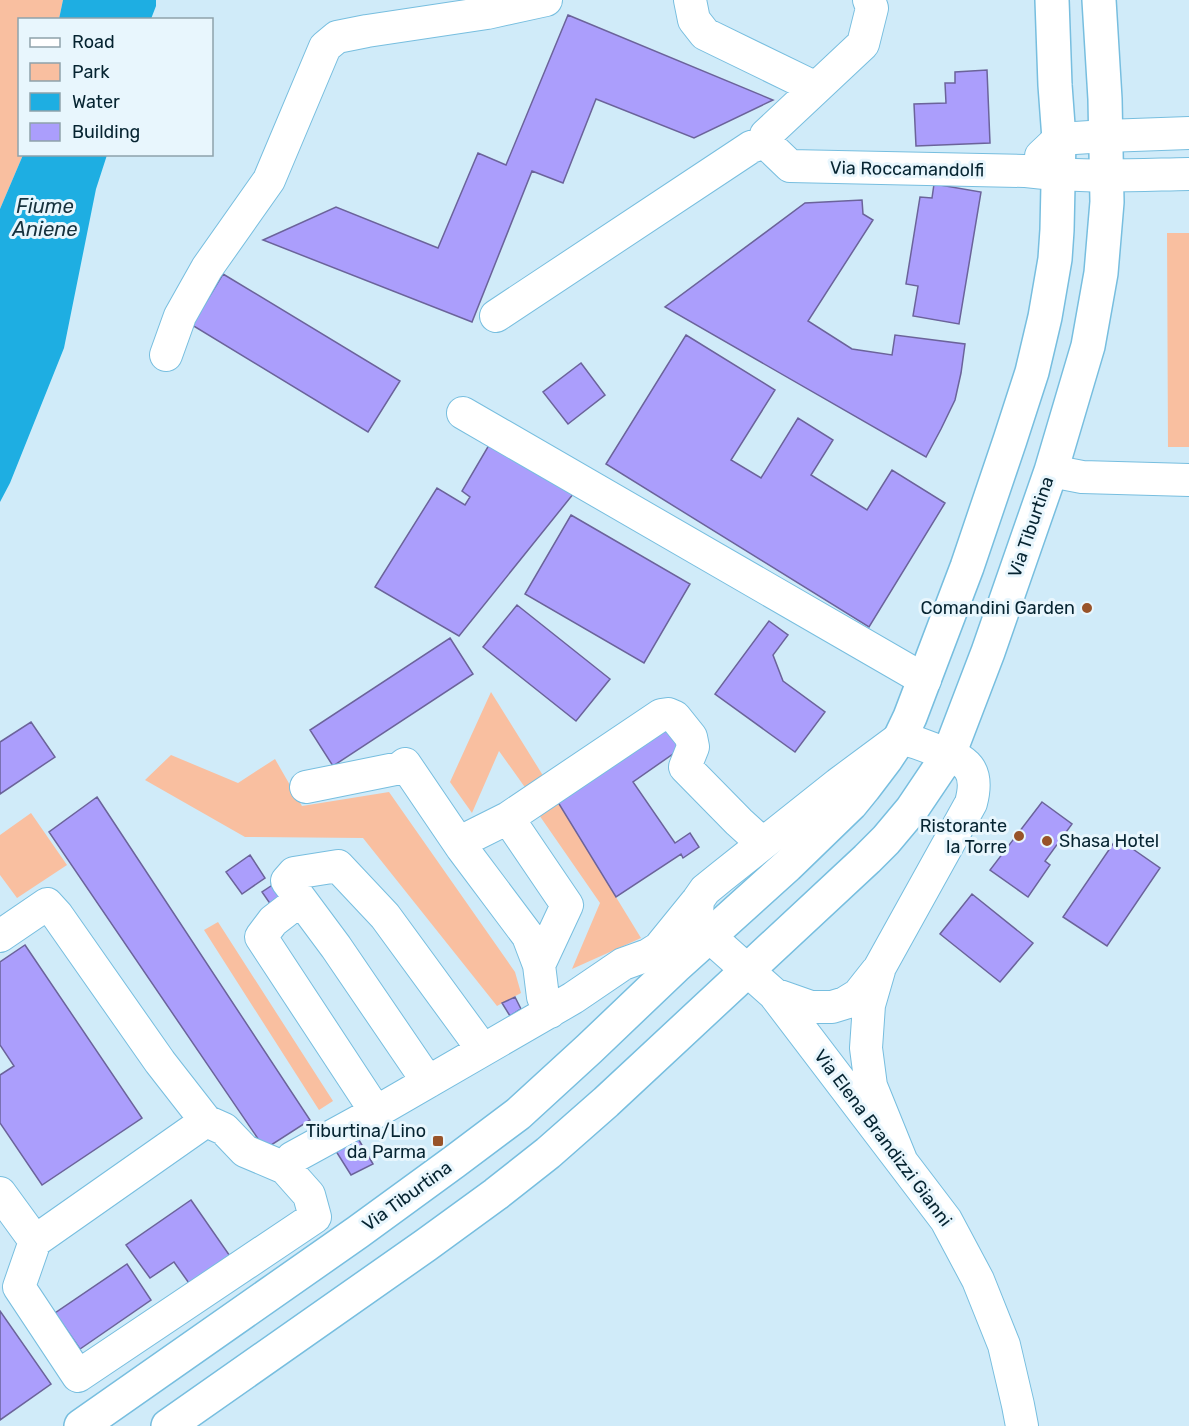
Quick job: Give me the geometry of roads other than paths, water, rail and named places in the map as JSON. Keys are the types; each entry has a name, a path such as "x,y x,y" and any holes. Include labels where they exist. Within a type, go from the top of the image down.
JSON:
{"main road":[{"path":"1052,0 1059,139 1058,175"},
{"name":"Via Tiburtina","path":"168,1426 378,1279 496,1194 548,1153 606,1102 886,840 920,798 949,754 988,652 1051,471 1088,346 1098,295 1106,222 1106,136 1099,0"},
{"name":"Via Tiburtina","path":"81,1426 358,1232 518,1114 787,866 851,804 875,774 900,738 925,680 989,504 1020,408 1045,317 1057,230 1058,175"}],"street":[{"path":"166,355 180,316 207,268 269,180 325,47 336,37 487,13 546,0"},
{"path":"690,0 694,20 705,34 816,88"},
{"path":"496,316 751,147 765,142 766,135 863,44 872,8 869,0"},
{"path":"1024,171 1059,139 1189,133"},
{"name":"Via Roccamandolfi","path":"765,142 790,166 1024,171 1058,175 1189,174"},
{"path":"463,413 925,680"},
{"path":"1051,471 1082,477 1189,480"},
{"path":"462,848 466,839 508,818 661,715 668,714 675,717 691,737 693,747 685,767 762,843"},
{"path":"285,1168 292,1158 573,998 623,964 648,955 658,948 713,883 900,738 963,761 972,773 975,790 971,803 880,966 858,995 845,1003 832,1007 811,1006 774,994"},
{"path":"306,787 400,768 405,764 462,848 528,936 539,964 543,997 550,1011"},
{"path":"508,818 567,905 539,964"},
{"path":"428,1082 336,947 287,881 294,873 338,866 385,916 483,1050"},
{"path":"300,900 273,921 261,937 376,1112"},
{"path":"698,900 697,913 710,937 748,970"},
{"path":"0,936 47,904 160,1062 206,1121 224,1129 245,1151 285,1168 309,1195 315,1217 78,1376 20,1287 35,1241 206,1121"},
{"path":"623,964 634,964 648,970 658,983"},
{"path":"880,966 869,1005 867,1058 872,1086 901,1160"},
{"name":"Via Elena Brandizzi Gianni","path":"748,970 774,994 946,1220 978,1280 1004,1345 1022,1426"},
{"path":"0,1193 35,1241"}],"water":[{"path":"63,0 156,0 151,18 59,18"},
{"name":"Fiume Aniene","path":"23,156 107,156 96,189 64,348 10,483 0,502 0,209"}],"place":[{"name":"Comandini Garden","path":"1087,608"},
{"name":"Ristorante la Torre","path":"1019,836"},
{"name":"Shasa Hotel","path":"1047,841"},
{"name":"Tiburtina/Lino da Parma","path":"438,1141"}]}
